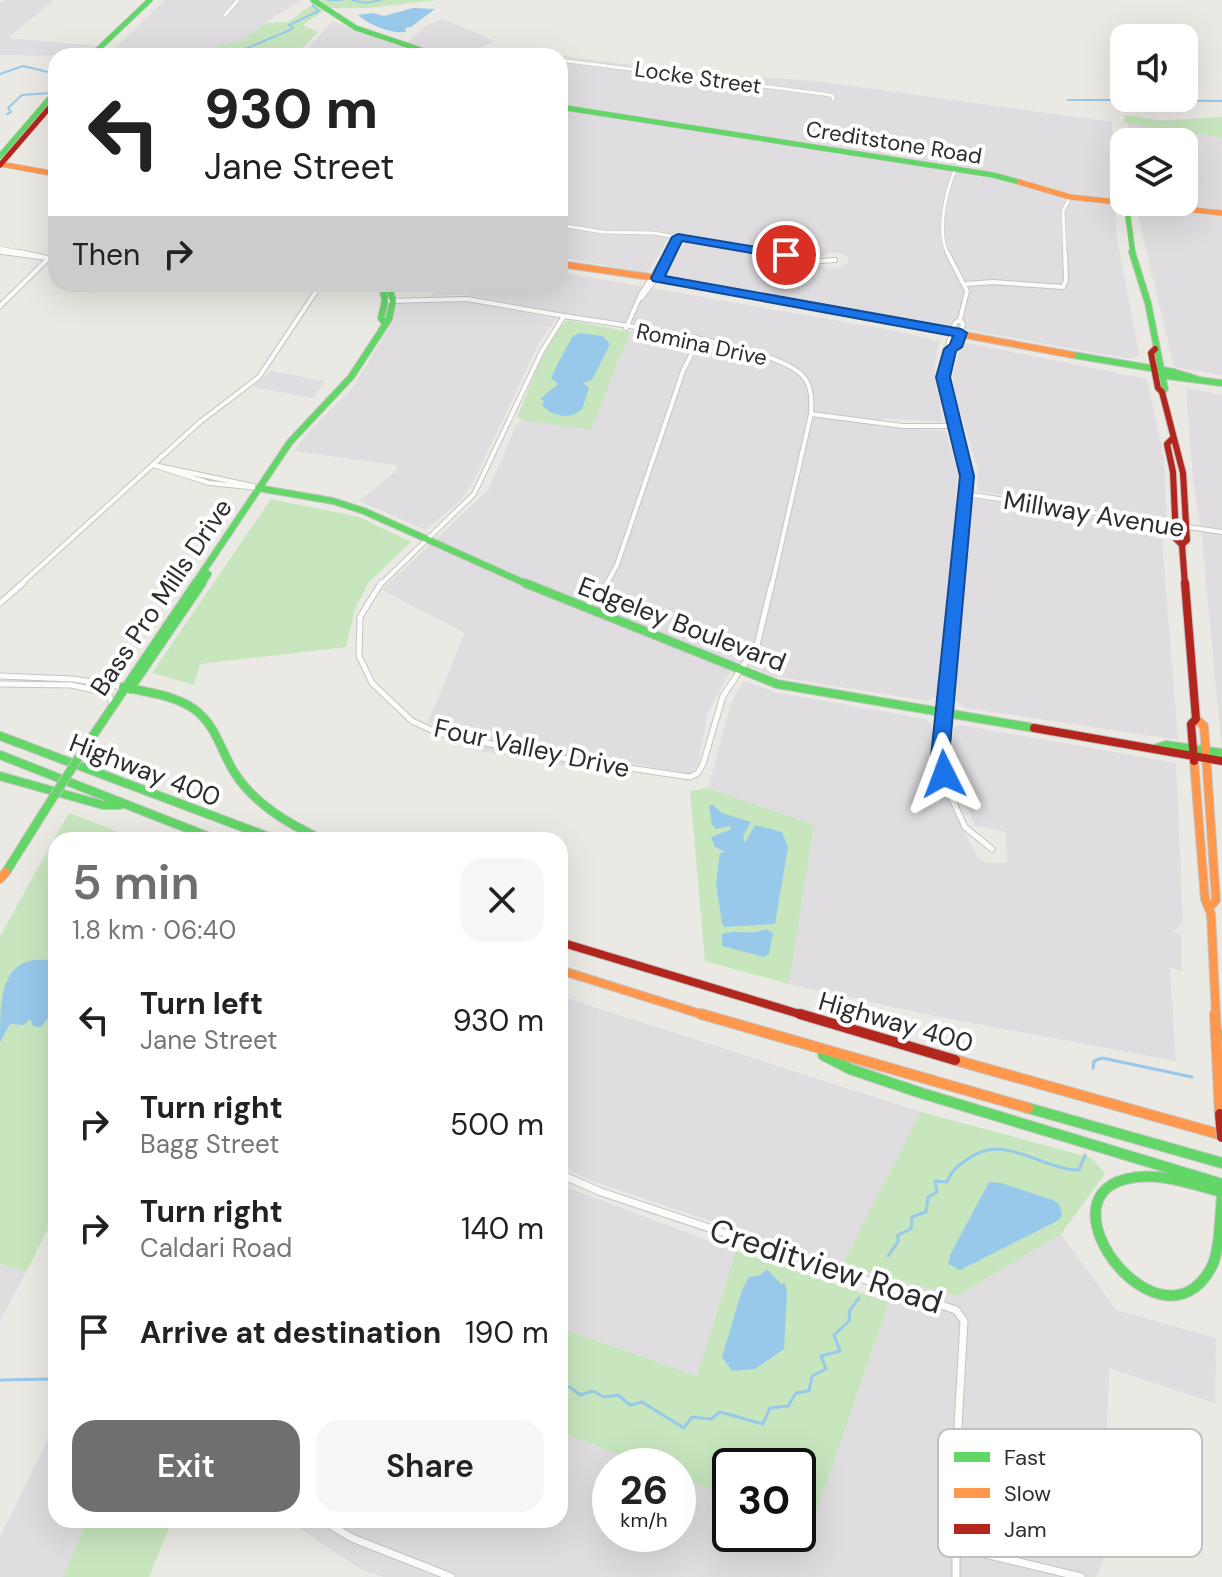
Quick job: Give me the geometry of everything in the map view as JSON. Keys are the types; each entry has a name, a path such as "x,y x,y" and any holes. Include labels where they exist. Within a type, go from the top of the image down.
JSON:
{"main road":[{"path":"99,48 150,0"},
{"path":"107,48 158,0"},
{"path":"313,0 356,28 408,48"},
{"path":"0,156 48,100"},
{"name":"Creditstone Road","path":"568,108 1008,178 1070,197 1110,201"},
{"path":"48,109 0,165 48,174"},
{"name":"Creditstone Road","path":"1198,210 1222,213"},
{"path":"1128,216 1133,258 1148,303 1155,349 1160,354 1158,388 1162,392 1172,439 1178,446 1183,473 1187,540 1182,545"},
{"path":"568,265 1222,383"},
{"name":"Bass Pro Mills Drive","path":"3,875 112,703 126,688 290,442 345,386 384,322 381,318 389,301 387,292"},
{"path":"1172,439 1167,444 1173,472 1176,539 1182,545 1196,719 1204,726 1216,900 1211,906"},
{"name":"Edgeley Boulevard","path":"261,489 350,505 584,609 739,672 794,688 1193,752 1222,761"},
{"path":"126,688 195,710 210,726 236,775 255,796 287,821 308,832"},
{"path":"1196,719 1191,724 1205,899 1211,906 1219,990 1213,995 1219,1035 1222,1136"},
{"name":"Highway 400","path":"0,736 256,832"},
{"name":"Edgeley Boulevard","path":"1206,755 1222,753"},
{"name":"Highway 400","path":"0,755 196,832"},
{"path":"0,776 103,805 126,805"},
{"name":"Highway 400","path":"568,944 816,1021 1222,1136"},
{"name":"Highway 400","path":"568,972 799,1044 1222,1163"},
{"path":"799,1044 850,1069 921,1093 1222,1184"},
{"path":"1154,1178 1222,1194 1216,1258 1209,1274 1197,1288 1176,1294 1146,1289 1128,1279 1113,1266 1095,1231 1094,1215 1105,1190 1126,1179 1154,1178"}],"street":[{"path":"225,15 238,0"},
{"name":"Locke Street","path":"568,61 832,95 833,99"},
{"path":"955,170 947,190 943,245 966,284 967,297 960,320 963,324 956,335 956,347 950,349 943,377 967,476 940,757 948,790 965,827 992,849"},
{"path":"966,284 1063,287 1066,280 1063,211 1070,197"},
{"path":"568,226 678,237 820,261 835,260"},
{"path":"626,328 641,298 664,267 678,237"},
{"path":"0,250 48,258"},
{"path":"0,306 48,258"},
{"path":"0,603 200,422 265,370 316,292"},
{"name":"Romina Drive","path":"389,301 467,299 768,356 797,370 811,391 811,414 757,645 739,672"},
{"name":"Four Valley Drive","path":"564,316 542,351 483,480 471,499 384,579 369,599 360,617 359,656 372,683 412,721 438,733 554,757 690,777 698,773 703,764 723,696 739,672"},
{"path":"584,609 607,584 617,565 683,371 698,341"},
{"path":"811,414 903,426 955,426"},
{"path":"153,465 209,483 261,489"},
{"name":"Millway Avenue","path":"966,494 1222,532"},
{"path":"0,676 73,679 126,688"},
{"path":"0,684 71,685 108,693 112,703"},
{"name":"Creditview Road","path":"568,1177 609,1194 956,1310 964,1321 958,1429"},
{"path":"335,1528 352,1538 451,1577"},
{"path":"998,1557 1081,1577"}],"shaded area":[{"path":"7,0 54,0 8,38 97,46 48,48 48,56 0,55 0,3"},
{"path":"165,0 302,0 264,23 244,40 212,48 115,48"},
{"path":"443,19 495,41 480,48 309,48 332,21 397,46 408,42 426,26"},
{"path":"568,57 678,71 815,81 1112,122 1110,216 1115,216 1139,355 1131,359 665,276 685,242 837,269 848,263 848,256 840,253 830,253 816,259 671,234 648,273 568,258"},
{"path":"1222,117 1222,375 1174,367 1138,216 1198,216 1198,128 1128,128 1128,122"},
{"path":"568,273 939,341 934,371 943,422 882,418 881,427 946,431 958,474 956,496 1161,528 1178,740 966,708 958,702 933,698 928,701 773,676 736,661 708,712 698,764 690,774 587,755 584,769 469,749 474,733 428,722 465,633 382,590 489,489 516,425 522,420 591,429 630,332 636,326 464,295 432,296 434,292 568,292"},
{"path":"477,303 556,319 538,345 473,483 460,501 426,530 359,501 398,469 395,465 294,451 309,431 351,390 392,323 398,304"},
{"path":"962,342 1147,379 1164,458 1167,519 977,491 978,470 955,393 953,375"},
{"path":"271,371 325,381 313,398 253,387"},
{"path":"1186,388 1222,395 1222,752 1202,538 1193,480"},
{"path":"744,681 778,693 926,719 932,725 936,770 945,795 978,857 986,863 1007,863 1006,832 975,826 952,769 954,728 960,725 1176,763 1183,923 1174,931 1182,937 1182,971 1170,968 1176,1061 935,1016 789,984 814,825 708,788 731,703"},
{"path":"568,999 921,1112 842,1265 592,1181 568,1169"},
{"path":"568,1188 736,1251 697,1376 568,1331"},
{"path":"1061,1234 1116,1310 1216,1338 1215,1403 1109,1368 1107,1429 938,1429 938,1557 1103,1557 1096,1577 384,1577 360,1569 299,1528 568,1528 568,1435 602,1448 592,1448 592,1552 696,1552 696,1484 712,1490 712,1552 816,1552 816,1513 897,1280 957,1296"},
{"path":"0,1264 26,1272 0,1321"},
{"path":"48,1439 48,1528 84,1528 63,1577 0,1577 0,1537"}],"green space":[{"path":"318,0 438,0 369,8 329,8 302,25 318,32 303,48 209,48 244,40 264,23 289,22"},
{"path":"1125,115 1163,121 1222,117 1222,137 1198,134 1198,128 1158,128 1123,123"},
{"path":"568,320 630,332 591,430 517,417 546,350"},
{"path":"271,499 359,517 411,542 369,582 355,609 346,647 200,664 194,685 152,673"},
{"path":"708,788 814,825 789,984 705,961 690,791"},
{"path":"69,813 118,832 58,832"},
{"path":"48,850 48,1229 26,1272 0,1264 0,936"},
{"path":"921,1112 1092,1158 1105,1174 1061,1234 957,1296 842,1265"},
{"path":"736,1251 889,1302 816,1513 816,1448 712,1448 712,1490 696,1484 696,1448 602,1448 568,1435 568,1331 697,1376"},
{"path":"84,1528 169,1528 149,1577 63,1577"}],"water":[{"path":"413,8 435,9 405,28 406,32 380,28 358,15 373,13 384,16"},
{"path":"580,333 602,336 610,344 592,380 583,383 589,388 582,409 567,416 556,414 546,409 542,405 544,401 540,399 558,384 551,378 573,336"},
{"path":"709,805 722,813 751,822 743,836 745,843 755,825 782,832 788,847 775,924 725,927 722,924 716,883 720,853 725,852 715,847 711,837 732,829 729,826 716,829 712,825"},
{"path":"766,929 773,933 769,954 764,957 722,946 722,934"},
{"path":"31,960 47,960 48,1019 41,1027 33,1026 30,1019 24,1025 10,1024 0,1042 2,997 11,973"},
{"path":"989,1182 1053,1200 1059,1204 1062,1214 1059,1220 960,1270 948,1264 951,1253"},
{"path":"767,1269 781,1284 785,1283 784,1349 755,1369 732,1371 722,1357 742,1290 749,1277 760,1275"}],"waterway":[{"path":"328,0 342,0"},
{"path":"352,0 366,3 381,0"},
{"path":"247,48 290,30 293,28 289,25 319,11 313,6 314,3"},
{"path":"0,74 23,66 48,72"},
{"path":"7,114 11,112 8,108 22,95 48,93"},
{"path":"1068,100 1110,100"},
{"path":"1198,101 1222,101"},
{"path":"1093,1068 1094,1061 1102,1058 1192,1077"},
{"path":"888,1256 898,1242 898,1235 911,1229 912,1217 926,1212 928,1197 937,1192 935,1181 947,1182 958,1166 968,1159 995,1149 1079,1170 1085,1155"},
{"path":"568,1387 580,1395 593,1391 604,1397 618,1395 630,1405 642,1402 684,1428 692,1417 711,1419 720,1412 763,1424 770,1408 788,1406 796,1393 809,1391 812,1376 826,1369 821,1356 840,1351 834,1335 849,1321 850,1310 859,1298"},
{"path":"0,1380 48,1379"}],"traffic: fast":[{"path":"99,48 150,0"},
{"path":"313,0 356,28 415,48"},
{"path":"0,156 48,100"},
{"path":"568,108 993,175 1019,182"},
{"path":"1128,216 1133,258 1148,303 1165,389 1162,392"},
{"path":"383,292 385,301 381,318 384,322"},
{"path":"88,743 290,442 351,377 389,319 393,301 390,292"},
{"path":"1073,355 1174,372 1197,379"},
{"path":"1159,375 1222,383"},
{"path":"258,488 333,501 364,511 584,609 777,684 1034,728"},
{"path":"130,689 208,574"},
{"path":"123,687 169,697 202,715 242,784 262,804 308,832"},
{"path":"0,736 256,832"},
{"path":"45,810 88,743"},
{"path":"1157,748 1166,745 1222,753"},
{"path":"0,755 197,832"},
{"path":"0,776 103,805 120,805"},
{"path":"6,872 45,810"},
{"path":"1216,1034 1222,1035"},
{"path":"823,1055 850,1069 921,1093 1222,1184"},
{"path":"1028,1108 1222,1163"},
{"path":"1222,1192 1153,1177 1119,1181 1107,1190 1099,1204 1097,1228 1104,1250 1119,1269 1137,1284 1158,1293 1179,1294 1198,1285 1213,1266 1222,1196"}],"traffic: slow":[{"path":"0,164 48,173"},
{"path":"1019,182 1070,197 1222,213"},
{"path":"568,265 657,278 1073,355"},
{"path":"1196,719 1204,726 1216,900 1211,906"},
{"path":"1194,761 1205,899 1211,914 1220,1114"},
{"path":"0,879 6,872"},
{"path":"568,972 799,1044 1028,1108"},
{"path":"955,1060 1222,1135"}],"traffic: jam":[{"path":"0,165 48,109"},
{"path":"1155,349 1151,353 1158,388 1162,392 1183,473 1187,540 1182,545"},
{"path":"1172,439 1167,444 1173,472 1176,539 1182,545 1196,719 1191,724 1194,761"},
{"path":"1034,728 1222,761"},
{"path":"568,944 955,1060"},
{"path":"1220,1114 1222,1137"}],"route":[{"path":"786,255 678,237 657,278 918,328 961,333 956,347 950,349 943,377 967,476 940,757 944,774"}]}
